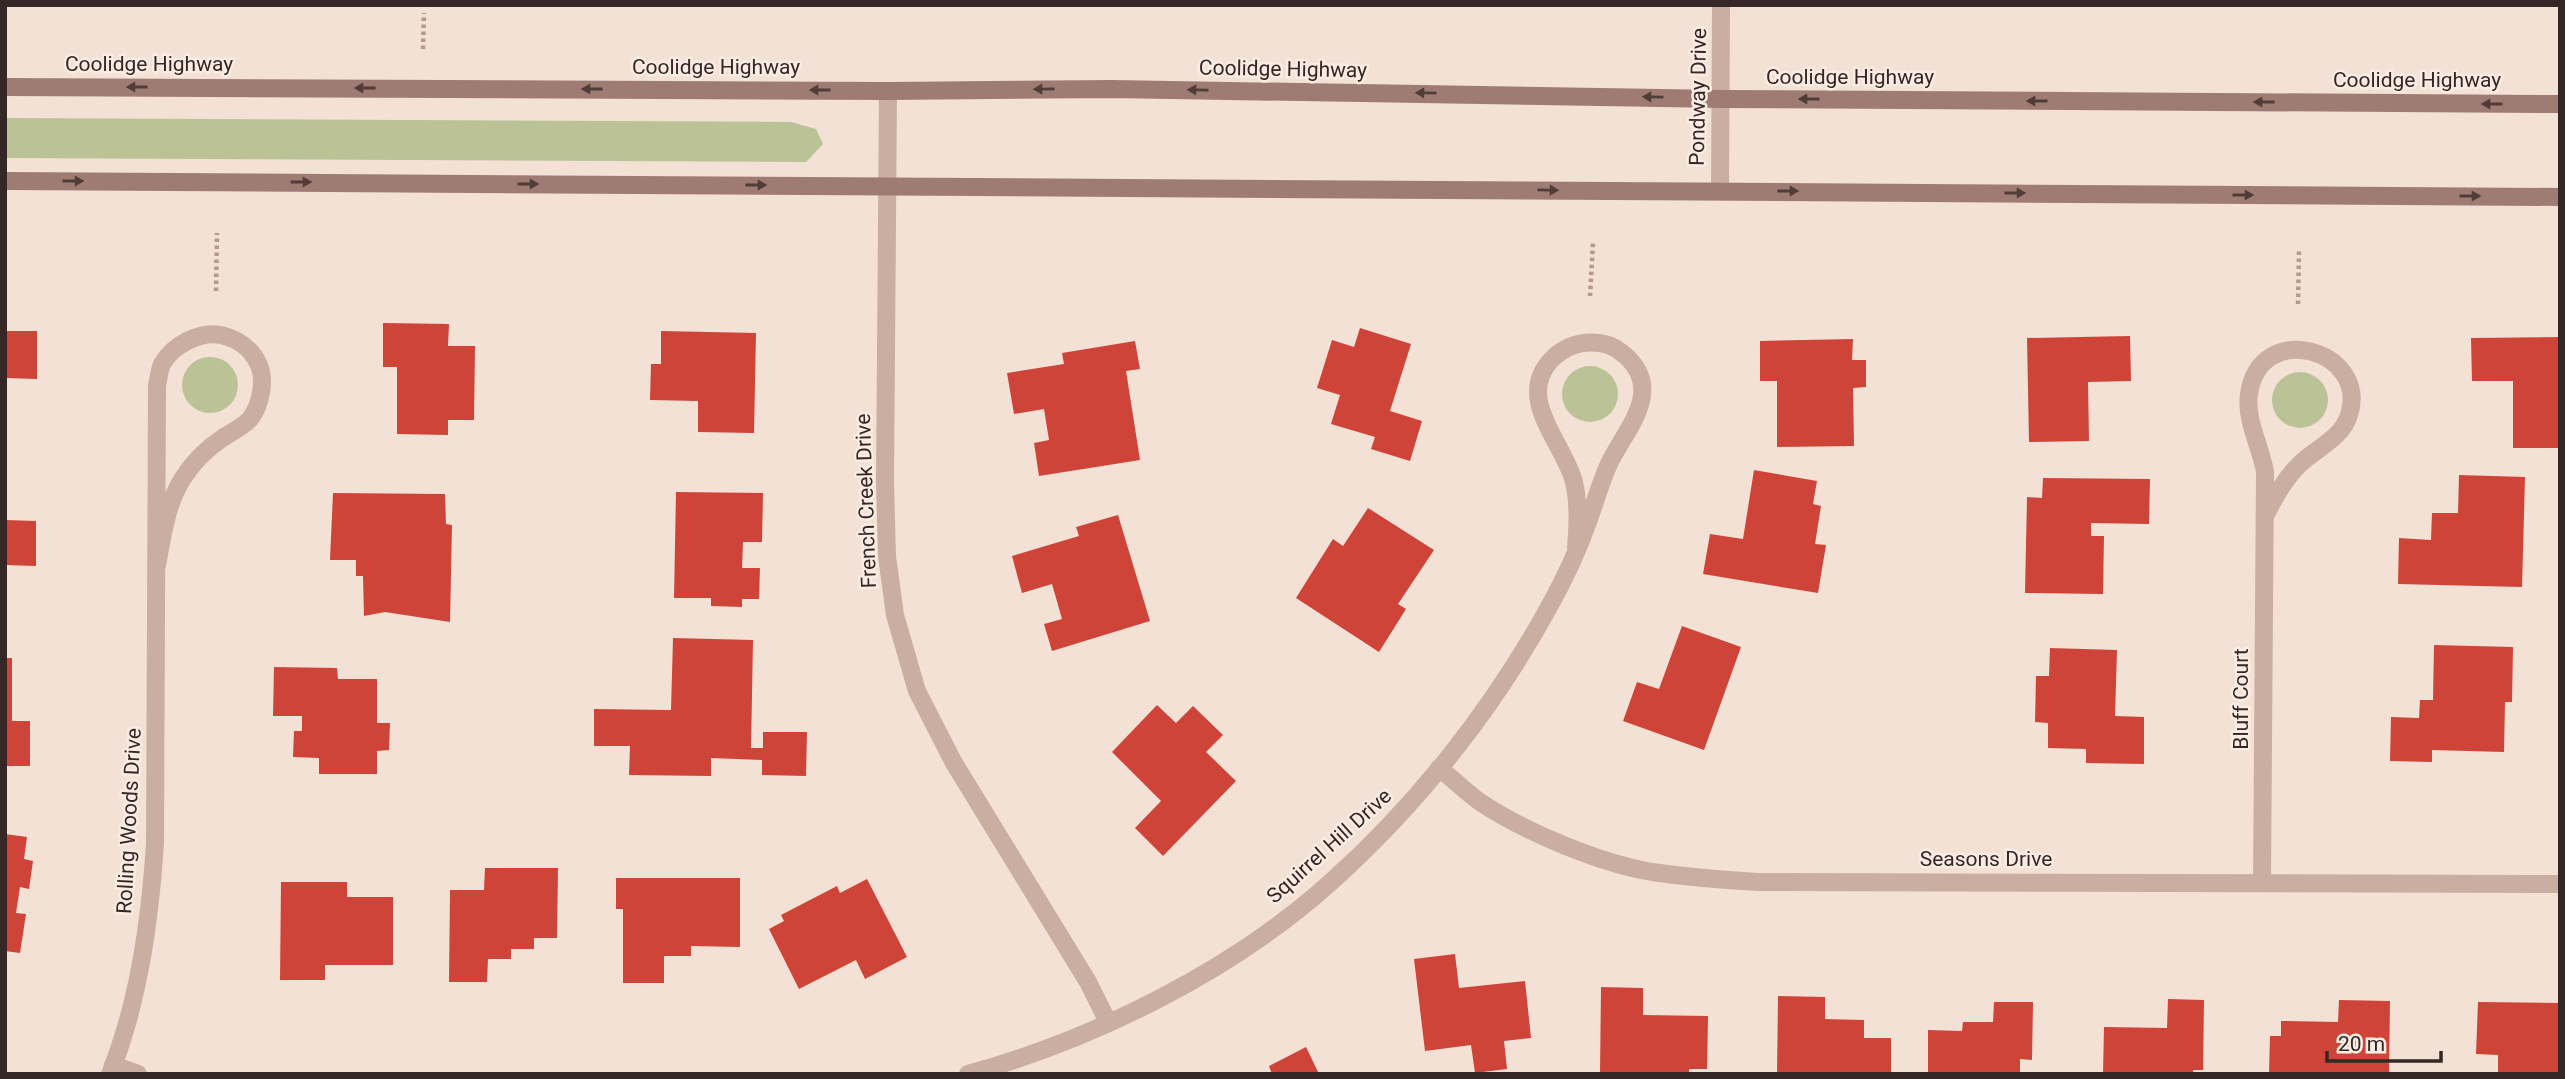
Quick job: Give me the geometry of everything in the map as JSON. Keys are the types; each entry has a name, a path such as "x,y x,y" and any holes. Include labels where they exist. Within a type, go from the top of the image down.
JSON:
{"main road":[{"name":"Coolidge Highway","path":"5,87 888,91 1112,89 1721,99 2560,104"},
{"path":"5,181 2560,197"}],"street":[{"name":"Pondway Drive","path":"1720,190 1721,5"},
{"name":"French Creek Drive","path":"888,91 885,495 887,556 895,615 917,691 954,763 1088,982 1108,1022"},
{"name":"Rolling Woods Drive","path":"112,1070 128,1015 152,892 155,843 157,385 161,366 172,352 185,342 218,334 237,340 250,350 260,366 262,384 259,402 250,420 204,453 183,477 166,513 157,565"},
{"name":"Squirrel Hill Drive","path":"968,1074 1053,1046 1108,1022 1173,990 1236,953 1329,884 1411,803 1497,690 1550,606 1576,548 1609,464 1639,412 1642,396 1640,377 1633,364 1609,344 1573,344 1558,353 1547,365 1537,396 1539,410 1560,446 1574,483 1576,548"},
{"name":"Bluff Court","path":"2262,882 2265,472 2249,412 2249,395 2255,373 2266,360 2281,352 2297,349 2312,351 2328,357 2343,374 2350,387 2349,417 2332,440 2290,476 2265,516"},
{"name":"Seasons Drive","path":"1439,768 1478,801 1509,820 1602,859 1650,872 1758,882 2560,884"},
{"path":"112,1070 138,1074"}],"path":[{"path":"424,13 424,49"},
{"path":"216,290 217,233"},
{"path":"1590,296 1593,243"},
{"path":"2298,304 2299,251"}],"green space":[{"path":"5,118 791,122 816,129 823,144 806,162 5,158"},
{"path":"204,357 216,357 226,361 234,369 238,385 234,401 226,409 216,413 204,413 194,409 186,401 182,391 182,379 186,369 194,361"},
{"path":"1590,366 1601,368 1610,374 1616,383 1616,405 1610,414 1601,420 1590,422 1579,420 1570,414 1564,405 1562,394 1564,383 1570,374 1579,368"},
{"path":"2300,372 2311,374 2320,380 2326,389 2326,411 2320,420 2311,426 2300,428 2289,426 2280,420 2274,411 2272,400 2274,389 2280,380 2289,374"}],"building":[{"path":"383,323 449,324 448,346 475,346 474,420 448,420 448,435 397,434 397,367 383,367"},
{"path":"1360,328 1411,344 1390,411 1422,421 1410,461 1371,449 1375,437 1331,424 1340,395 1317,388 1332,340 1354,347"},
{"path":"5,331 37,331 37,379 5,378"},
{"path":"661,331 756,333 754,433 698,432 698,401 650,400 651,364 661,364"},
{"path":"2130,336 2131,381 2088,382 2089,441 2029,442 2027,338"},
{"path":"2560,337 2560,448 2513,448 2513,381 2472,381 2471,338"},
{"path":"1853,339 1852,360 1866,360 1866,387 1853,388 1854,446 1777,447 1777,381 1760,381 1760,341"},
{"path":"1135,341 1140,369 1126,371 1140,460 1039,476 1034,443 1049,440 1044,409 1014,414 1007,373 1064,364 1062,353"},
{"path":"1754,470 1817,481 1813,504 1821,506 1815,544 1826,545 1818,593 1703,574 1710,534 1743,539"},
{"path":"2459,475 2525,477 2522,587 2398,584 2399,538 2431,540 2432,513 2458,513"},
{"path":"2043,478 2150,479 2149,524 2091,523 2091,536 2104,536 2103,594 2025,593 2027,497 2042,498"},
{"path":"676,492 763,493 762,542 743,542 742,568 760,568 759,599 742,599 742,607 711,606 711,598 674,598"},
{"path":"333,493 445,494 446,524 452,525 450,622 385,612 364,616 363,576 356,576 356,560 330,560"},
{"path":"1368,508 1434,550 1398,604 1406,609 1379,652 1296,598 1333,539 1343,546"},
{"path":"1118,515 1150,621 1052,651 1044,624 1062,619 1052,584 1022,593 1012,556 1079,536 1076,527"},
{"path":"5,520 36,521 36,566 5,565"},
{"path":"1682,626 1741,647 1704,750 1623,721 1637,682 1659,689"},
{"path":"673,638 753,640 751,748 763,748 763,732 807,732 806,776 762,775 762,760 711,758 711,776 629,775 630,746 594,746 594,709 671,710"},
{"path":"2434,645 2513,647 2512,702 2505,702 2504,752 2432,750 2432,762 2390,761 2391,717 2419,718 2420,700 2433,700"},
{"path":"2050,648 2117,650 2115,716 2144,717 2144,764 2086,763 2086,749 2048,748 2048,723 2035,722 2036,676 2049,676"},
{"path":"5,658 12,658 12,721 30,721 30,766 5,766"},
{"path":"274,667 337,668 338,679 377,679 377,723 390,723 389,750 377,751 377,774 319,774 319,758 293,757 294,731 302,731 302,716 273,716"},
{"path":"1157,705 1176,723 1193,706 1223,735 1206,752 1236,781 1163,856 1135,828 1161,801 1112,752"},
{"path":"5,834 27,837 24,859 33,861 29,889 20,887 16,913 26,914 20,953 5,951"},
{"path":"485,868 558,868 557,938 534,938 534,949 511,949 511,959 488,959 487,982 449,982 450,890 484,890"},
{"path":"616,878 740,878 740,947 691,946 691,956 664,956 664,983 623,983 623,909 616,909"},
{"path":"867,879 907,957 865,979 856,960 799,989 769,929 784,921 781,915 837,886 840,893"},
{"path":"281,882 347,882 347,897 393,897 393,965 325,965 325,980 280,980"},
{"path":"1455,954 1459,988 1525,981 1531,1038 1504,1041 1507,1069 1475,1073 1471,1045 1425,1051 1414,959"},
{"path":"1601,987 1643,988 1643,1015 1708,1016 1707,1069 1689,1069 1689,1074 1600,1074"},
{"path":"1778,996 1825,997 1825,1019 1864,1020 1864,1038 1891,1038 1891,1074 1777,1074"},
{"path":"2168,999 2204,1000 2203,1070 2193,1070 2193,1074 2103,1074 2104,1027 2167,1028"},
{"path":"2339,1000 2390,1001 2389,1074 2269,1074 2270,1036 2281,1036 2281,1021 2338,1022"},
{"path":"1994,1002 2033,1002 2032,1060 2020,1059 2020,1074 1928,1074 1928,1030 1962,1031 1963,1022 1993,1022"},
{"path":"2478,1002 2560,1003 2560,1074 2498,1074 2498,1055 2476,1054"},
{"path":"1306,1047 1319,1074 1272,1074 1269,1066"}]}
